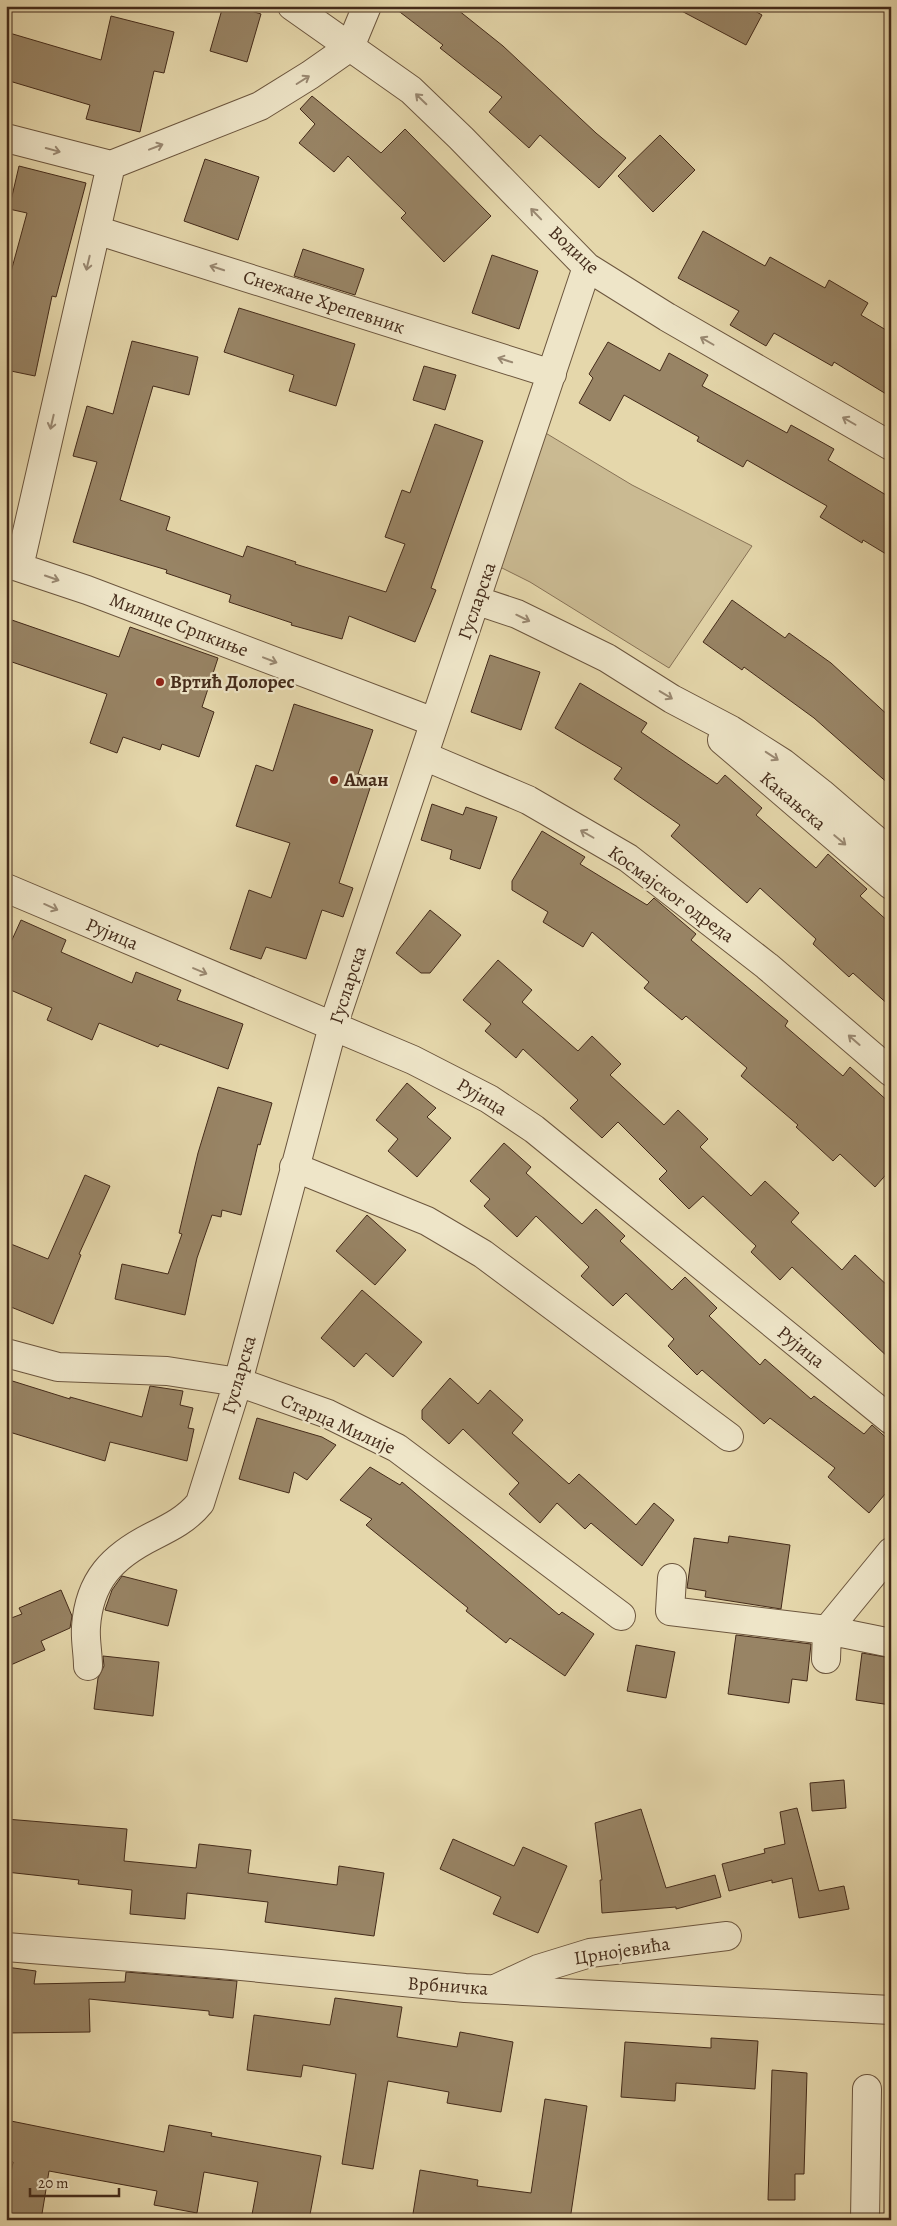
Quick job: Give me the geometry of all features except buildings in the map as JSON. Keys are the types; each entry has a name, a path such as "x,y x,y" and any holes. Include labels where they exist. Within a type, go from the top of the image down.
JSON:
{"street":[{"name":"Водице","path":"292,6 411,90 462,138 587,267 666,318 891,446"},
{"path":"6,138 110,165 260,106 350,47 367,6"},
{"path":"12,565 96,230 110,165"},
{"name":"Снежане Хрепевник","path":"96,230 552,374"},
{"name":"Гусларска","path":"88,1666 87,1620 97,1582 104,1570 139,1543 178,1523 192,1513 200,1503 238,1382 294,1167 334,1026 434,722 478,600 587,267"},
{"name":"Милице Српкиње","path":"12,565 87,590 434,722"},
{"name":"Какањска","path":"478,600 517,614 607,658 699,714 731,730 783,763 821,793 891,854"},
{"name":"Какањска","path":"699,714 722,740 891,885"},
{"name":"Космајског одреда","path":"424,756 528,800 628,858 767,966 891,1072"},
{"name":"Рујица","path":"6,888 370,1040 448,1077 489,1100 534,1129 891,1420"},
{"path":"294,1167 396,1207 461,1240 634,1364 729,1436"},
{"name":"Старца Милије","path":"6,1353 58,1366 167,1372 238,1382 328,1414 397,1448 621,1616"},
{"path":"826,1659 827,1630 891,1552"},
{"path":"672,1578 670,1611 827,1630 891,1643"},
{"name":"Црнојевића","path":"493,1990 538,1969 590,1953 727,1936"},
{"name":"Врбничка","path":"6,1946 493,1990 834,2005 891,2010"},
{"path":"865,2220 867,2088"}],"shaded area":[{"path":"534,426 632,485 752,546 669,668 530,582 490,562"}],"place":[{"name":"Вртић Долорес","path":"160,682"},
{"name":"Аман","path":"334,780"}]}
